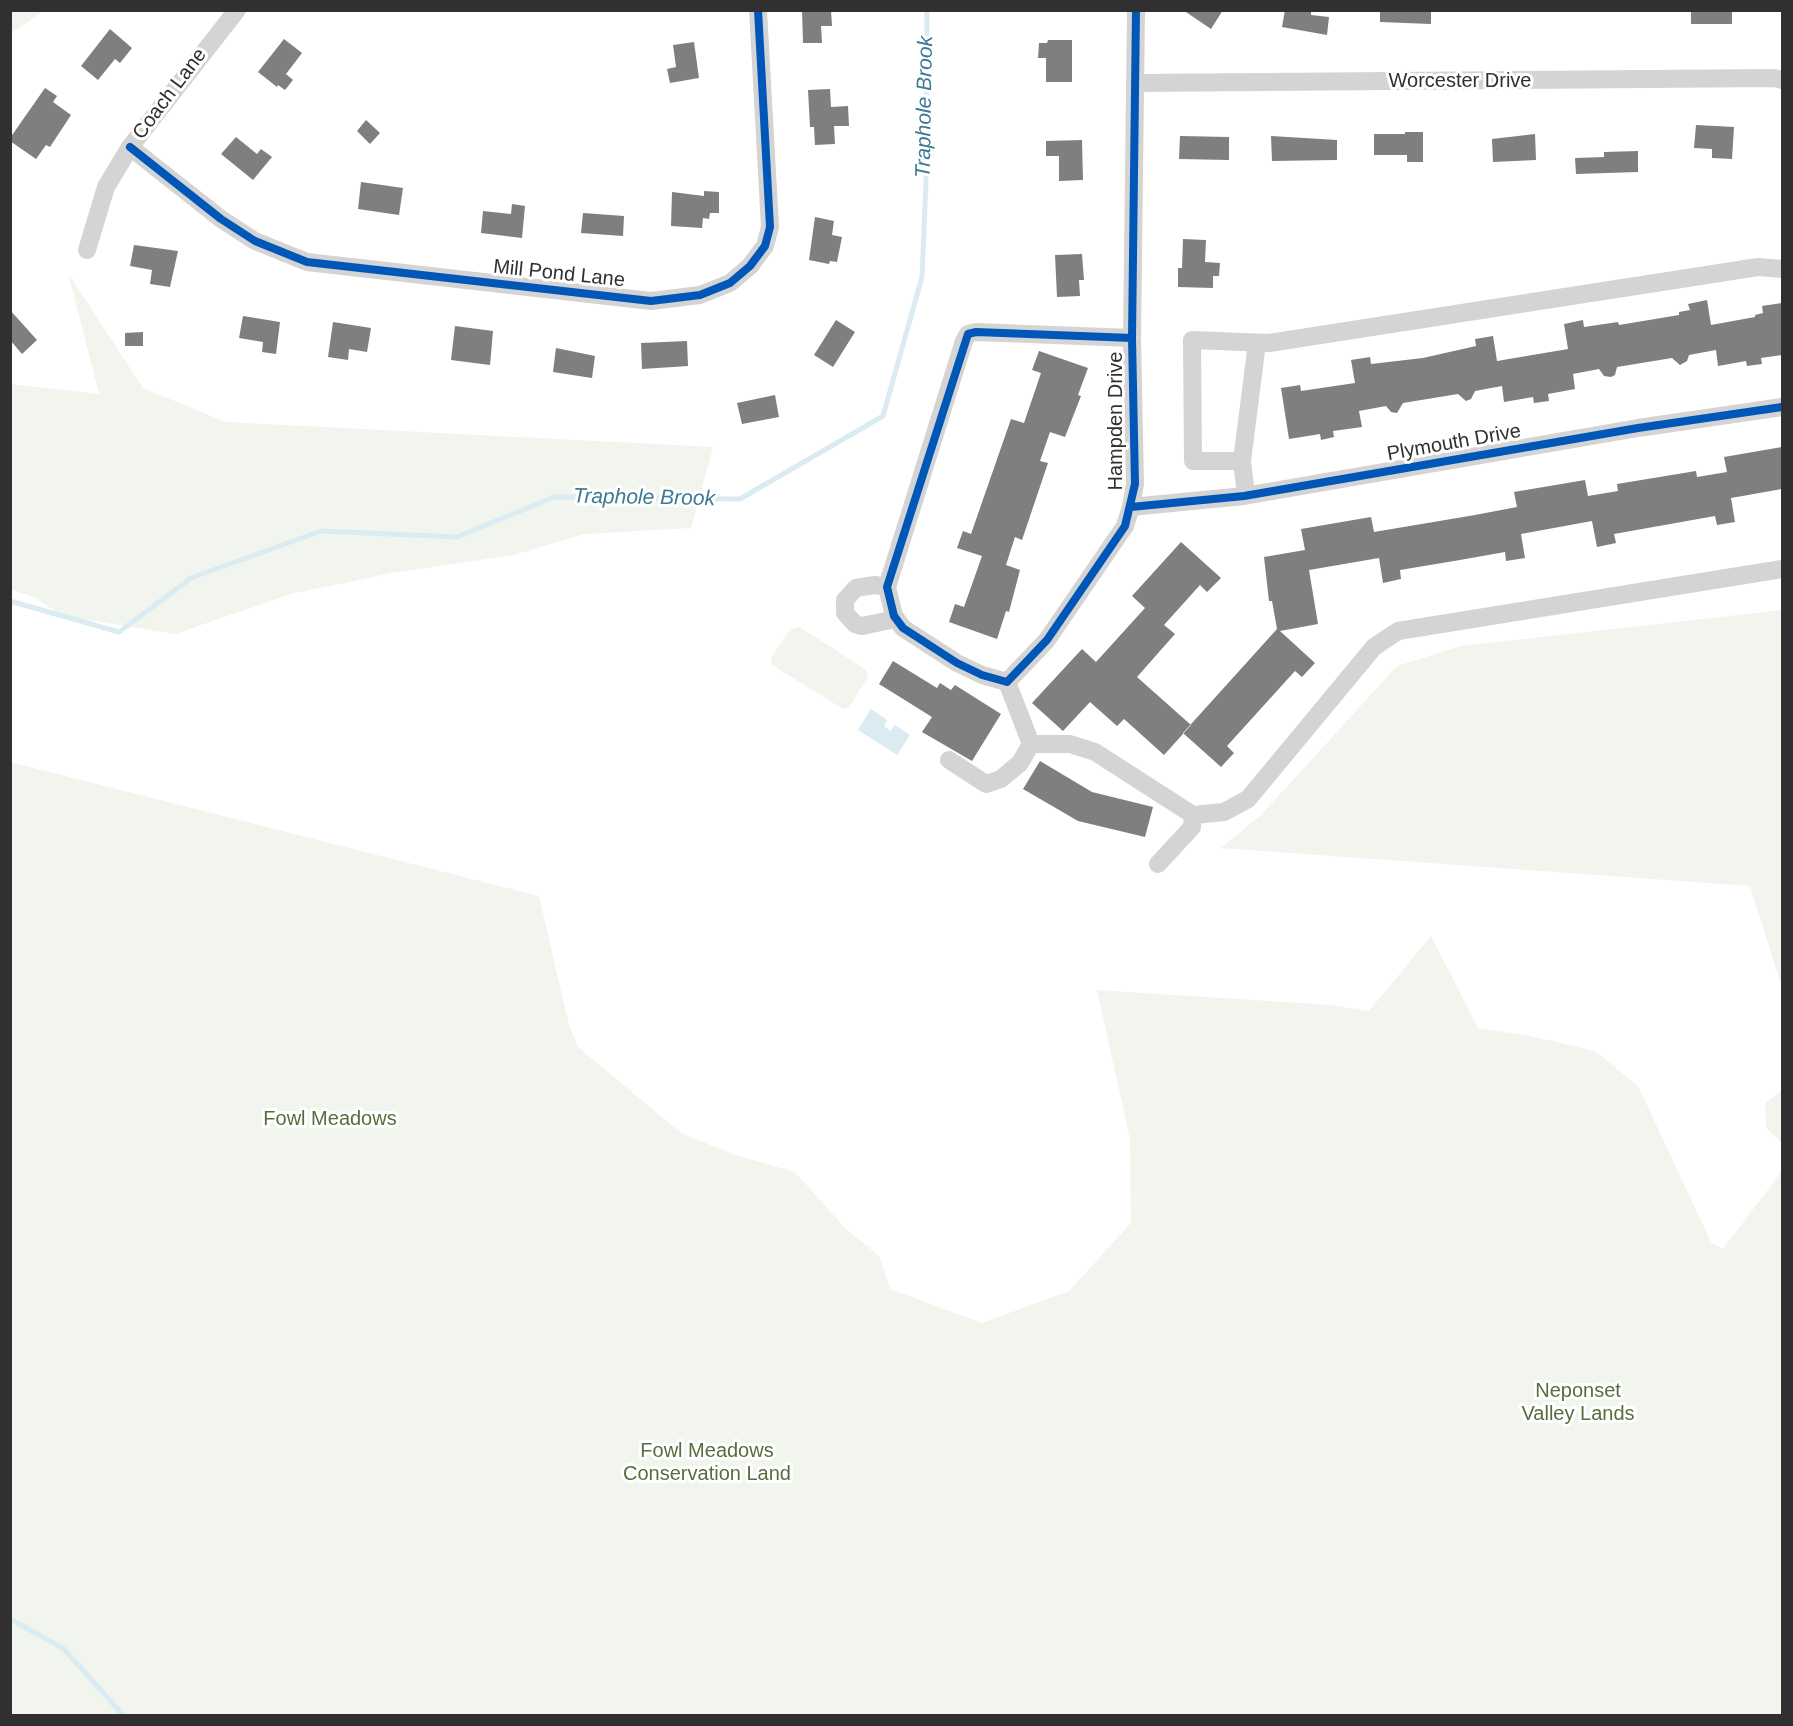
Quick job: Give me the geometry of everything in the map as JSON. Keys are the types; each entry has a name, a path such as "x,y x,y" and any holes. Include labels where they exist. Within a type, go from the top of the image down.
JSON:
{"street":[{"name":"Coach Lane","path":"87,250 106,187 130,147 237,10"},
{"name":"Mill Pond Lane","path":"130,147 238,230 255,241 307,262 651,301 700,295 730,283 750,266 765,246 770,227 758,10"},
{"name":"Hampden Drive","path":"1007,682 1047,640 1125,526 1131,507 1135,484 1132,338 1137,83 1136,10"},
{"name":"Worcester Drive","path":"1137,83 1782,80"},
{"path":"1242,461 1193,461 1192,340 1257,343 1758,267 1782,269"},
{"path":"1031,744 1007,682 982,675 957,663 903,628 897,619 887,587 968,334 1009,333 1132,338"},
{"path":"1246,495 1242,461 1257,343"},
{"name":"Plymouth Drive","path":"1131,507 1246,495 1638,428 1782,407"},
{"path":"1031,744 1070,744 1095,752 1193,815 1224,812 1248,799 1374,647 1398,631 1782,568"},
{"path":"887,587 875,585 856,588 845,600 845,613 855,624 862,626 897,619"},
{"path":"949,760 986,784 1001,779 1020,763 1031,744"},
{"path":"1158,864 1192,827 1193,815"}],"green space":[{"path":"11,10 44,10 44,11 11,33"},
{"path":"68,273 143,388 226,422 713,447 691,528 585,534 514,555 392,573 291,594 175,634 63,616 32,596 11,590 10,384 99,394"},
{"path":"1782,610 1782,988 1750,886 1221,848 1261,815 1397,666 1461,646"},
{"path":"800,627 866,670 868,677 849,707 843,709 772,665 771,658 790,629"},
{"path":"10,762 539,896 569,1025 578,1047 681,1133 735,1155 795,1172 846,1229 879,1256 890,1289 982,1323 1069,1291 1131,1223 1130,1139 1097,990 1331,1005 1369,1011 1431,936 1478,1028 1530,1036 1595,1051 1638,1086 1711,1242 1723,1249 1782,1171 1782,1715 11,1715"},
{"path":"1782,1090 1782,1143 1766,1128 1765,1103"}],"shaded area":[{"path":"871,709 887,720 884,726 890,731 895,725 910,735 897,755 858,730"}],"building":[{"path":"802,10 831,10 832,26 821,26 822,43 803,43"},
{"path":"1183,10 1223,10 1211,29"},
{"path":"1285,10 1311,10 1311,15 1329,17 1327,35 1282,27"},
{"path":"1380,10 1431,10 1431,24 1380,22"},
{"path":"1691,10 1732,10 1732,24 1691,24"},
{"path":"110,29 132,48 120,63 115,59 98,80 81,66"},
{"path":"284,39 302,53 286,74 293,80 285,90 278,85 277,87 258,72"},
{"path":"1048,40 1072,40 1072,82 1046,82 1046,58 1038,58 1039,43 1047,43"},
{"path":"694,42 699,78 670,83 667,69 676,67 673,45"},
{"path":"45,88 57,96 53,102 71,115 50,147 46,145 36,159 10,141 10,138"},
{"path":"830,89 831,107 848,106 849,126 834,126 835,144 815,145 814,127 810,127 808,90"},
{"path":"366,120 380,133 370,144 357,131"},
{"path":"1696,125 1734,127 1732,159 1712,158 1712,149 1694,148"},
{"path":"1405,132 1423,132 1423,162 1407,162 1407,155 1374,155 1374,134 1405,134"},
{"path":"1535,134 1536,160 1493,162 1492,139"},
{"path":"1180,136 1229,137 1229,160 1179,159"},
{"path":"1271,136 1337,140 1337,160 1272,161"},
{"path":"236,137 257,154 261,149 272,157 253,180 221,154"},
{"path":"1082,140 1083,180 1059,181 1059,156 1046,156 1046,141"},
{"path":"1638,151 1638,172 1576,174 1575,158 1604,157 1604,152"},
{"path":"361,182 403,188 399,215 358,209"},
{"path":"704,191 719,192 719,213 710,213 709,219 703,218 702,228 671,226 672,192 704,196"},
{"path":"512,204 525,206 522,238 481,233 483,211 511,214"},
{"path":"583,213 624,216 623,236 581,233"},
{"path":"815,217 834,221 832,235 842,237 837,262 830,261 829,264 809,260"},
{"path":"1183,239 1206,240 1205,262 1220,263 1219,276 1213,276 1213,288 1178,287 1178,268 1182,268"},
{"path":"134,245 178,251 170,287 150,284 152,270 130,266"},
{"path":"1082,254 1084,280 1079,280 1080,296 1057,297 1055,255"},
{"path":"1707,300 1711,325 1755,317 1763,313 1762,306 1782,303 1782,355 1761,358 1762,364 1747,366 1746,361 1718,366 1716,350 1689,355 1687,361 1680,365 1672,358 1617,367 1615,375 1611,377 1604,376 1599,369 1573,374 1575,389 1548,394 1549,401 1534,403 1533,397 1504,402 1502,386 1475,391 1471,399 1466,401 1458,394 1403,403 1397,413 1391,412 1386,406 1359,411 1362,427 1333,431 1334,437 1321,440 1320,434 1289,439 1281,388 1300,385 1301,391 1355,383 1351,360 1370,357 1371,364 1423,358 1476,346 1475,339 1493,336 1497,361 1568,349 1564,324 1583,320 1584,327 1618,322 1619,325 1679,315 1679,312 1690,310 1688,304"},
{"path":"10,310 37,340 22,354 10,340"},
{"path":"243,316 280,322 276,354 262,352 263,342 239,338"},
{"path":"836,320 855,332 833,367 814,355"},
{"path":"333,322 371,328 367,352 349,349 348,360 328,357"},
{"path":"455,326 493,331 490,365 451,360"},
{"path":"143,332 143,346 125,346 125,333"},
{"path":"687,341 688,366 642,369 641,343"},
{"path":"556,348 595,356 592,378 553,372"},
{"path":"1039,351 1088,368 1078,395 1081,396 1065,437 1050,432 1040,461 1048,463 1022,540 1015,537 1006,565 1020,570 1009,612 1006,611 997,639 949,622 955,604 964,607 982,556 957,548 963,531 971,534 1011,419 1024,423 1041,373 1032,370"},
{"path":"775,395 779,417 742,424 737,403"},
{"path":"1782,447 1782,489 1731,498 1735,522 1717,525 1715,516 1614,534 1616,543 1597,547 1592,521 1521,534 1525,558 1506,561 1505,552 1400,570 1401,579 1383,583 1379,558 1309,570 1318,624 1280,631 1315,663 1302,677 1295,671 1227,746 1234,753 1221,767 1183,733 1277,629 1272,601 1269,601 1264,557 1305,550 1301,529 1371,517 1374,532 1475,515 1517,507 1514,492 1585,480 1588,496 1618,491 1617,484 1696,471 1697,477 1727,472 1724,457"},
{"path":"1181,542 1221,578 1207,592 1200,585 1164,625 1175,634 1137,677 1191,725 1164,755 1124,719 1117,726 1090,702 1063,731 1032,703 1082,649 1096,662 1145,608 1132,596"},
{"path":"893,661 937,688 940,683 951,690 955,685 1001,714 972,761 922,732 932,717 879,684"},
{"path":"1040,761 1092,792 1153,807 1145,837 1078,821 1023,789"}],"waterway":[{"name":"Traphole Brook","path":"10,601 119,632 191,578 321,531 457,537 554,497 740,499 883,416 922,277 926,182 927,10"},
{"name":"Traphole Brook","path":"10,1619 63,1648 124,1716"}],"cycle path":[{"path":"130,147 221,219 255,241 307,262 651,301 700,295 730,283 750,266 765,246 770,227 758,10"},
{"path":"1132,338 976,332 968,334 887,587 894,616 903,628 957,663 982,675 1007,682 1047,640 1125,526 1135,484 1132,338 1136,10"},
{"path":"1131,507 1244,496 1638,428 1782,407"}],"park label":[{"name":"Fowl Meadows","path":"330,1119"},
{"name":"Neponset Valley Lands","path":"1578,1402"},
{"name":"Fowl Meadows Conservation Land","path":"707,1462"}]}
